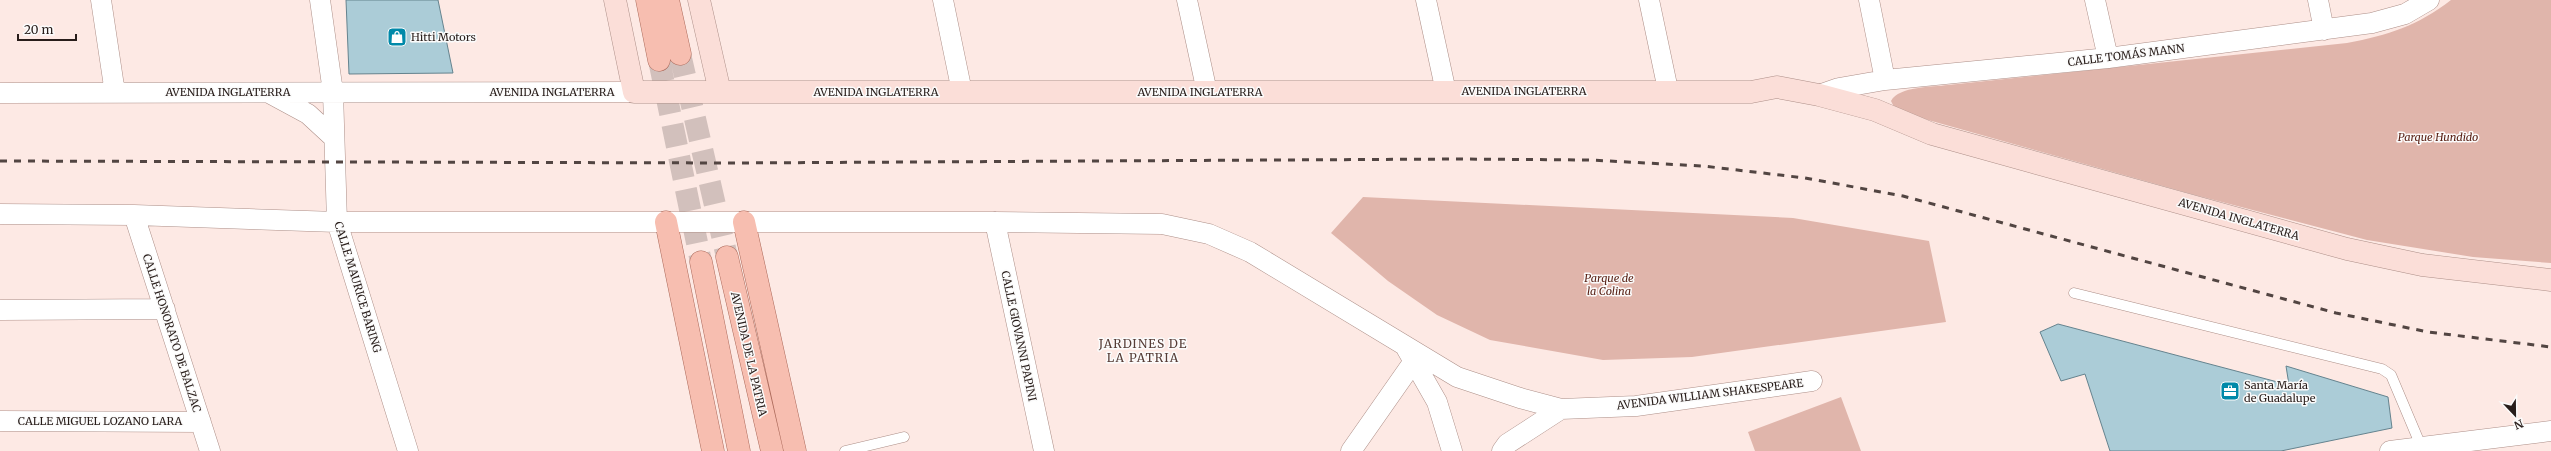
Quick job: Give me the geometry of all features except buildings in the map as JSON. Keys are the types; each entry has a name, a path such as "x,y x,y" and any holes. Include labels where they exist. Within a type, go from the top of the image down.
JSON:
{"main road":[{"path":"647,0 660,60"},
{"path":"668,0 680,54"},
{"path":"666,222 713,451"},
{"path":"744,222 795,451"},
{"name":"AVENIDA DE LA PATRIA","path":"727,257 772,451"},
{"path":"701,262 739,451"}],"street":[{"path":"101,0 115,93"},
{"name":"CALLE MAURICE BARING","path":"320,0 333,92 337,222 408,451"},
{"path":"615,0 634,92"},
{"path":"699,0 720,92"},
{"path":"943,0 962,92"},
{"path":"1187,0 1207,92"},
{"path":"1426,0 1446,92"},
{"path":"1649,0 1668,90"},
{"path":"1869,0 1885,80"},
{"path":"2095,0 2108,58"},
{"path":"2318,0 2324,30"},
{"name":"CALLE TOMÁS MANN","path":"1819,95 1839,88 1885,80 2108,58 2389,20 2405,14 2429,0"},
{"name":"AVENIDA INGLATERRA","path":"0,93 1446,92 1668,90 1751,92 1777,87 1819,95 1875,110 1932,134 2348,249 2422,265 2551,280"},
{"path":"267,92 308,114 334,138"},
{"name":"AVENIDA INGLATERRA","path":"1751,92 1902,132 1932,134"},
{"path":"0,214 134,215 337,222 994,222 1162,224 1209,234 1250,252 1409,353 1457,377 1520,398 1561,409"},
{"name":"CALLE HONORATO DE BALZAC","path":"134,215 210,451"},
{"name":"CALLE GIOVANNI PAPINI","path":"994,222 1044,451"},
{"path":"0,310 165,309"},
{"path":"1351,451 1409,353"},
{"path":"1409,353 1437,402 1452,451"},
{"name":"AVENIDA WILLIAM SHAKESPEARE","path":"1561,409 1636,406 1812,381"},
{"path":"1502,451 1507,444 1561,409"},
{"name":"CALLE MIGUEL LOZANO LARA","path":"0,421 201,422"},
{"path":"2390,451 2551,431"}],"lane":[{"path":"2074,293 2382,369 2391,375 2421,446"},
{"path":"845,451 904,437"}],"green space":[{"name":"Parque Hundido","path":"2451,0 2551,0 2551,263 2473,257 2367,240 2195,195 1896,111 1891,101 1901,92 1917,88 2347,43 2376,37 2402,28 2426,17"},
{"name":"Parque de la Colina","path":"1363,197 1793,218 1929,241 1946,322 1692,357 1603,360 1490,340 1437,315 1388,281 1331,233"},
{"path":"1841,397 1861,451 1755,451 1748,432"}],"tunnel":[{"path":"680,54 727,257"},
{"path":"659,60 701,262"}],"railway":[{"path":"0,161 732,163 1459,159 1590,160 1703,166 1805,178 1903,196 2336,313 2428,332 2551,347"}],"place":[{"name":"Hitti Motors","path":"397,37"},
{"name":"Santa María de Guadalupe","path":"2230,391"}],"district":[{"name":"JARDINES DE LA PATRIA","path":"1143,351"}]}
